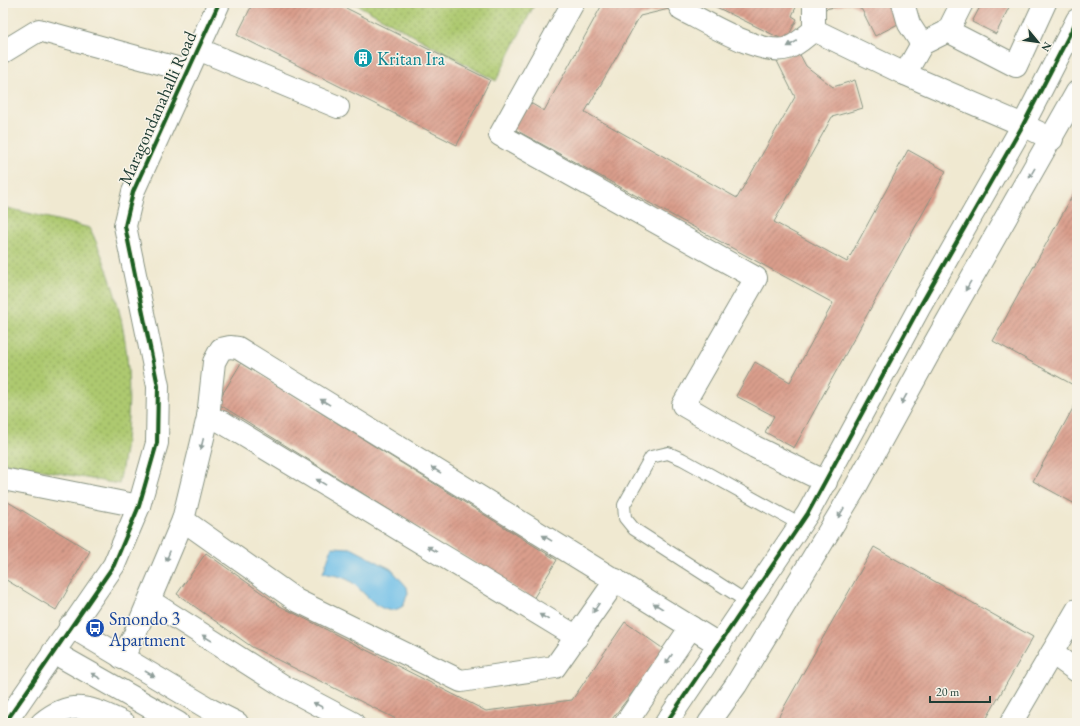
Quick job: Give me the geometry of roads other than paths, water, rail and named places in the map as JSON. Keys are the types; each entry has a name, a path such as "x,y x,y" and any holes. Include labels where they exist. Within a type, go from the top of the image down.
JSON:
{"street":[{"name":"Maragondanahalli Road","path":"5,723 70,626 114,565 139,506 157,443 158,386 125,226 133,192 219,3"},
{"path":"573,3 500,135 756,278 683,405 761,450 826,482"},
{"path":"678,3 682,10 759,47 774,50 788,48 814,30"},
{"path":"814,3 814,30"},
{"path":"903,3 909,24 922,44"},
{"path":"905,74 922,44 948,31 962,3"},
{"path":"948,31 1016,66 1045,3"},
{"path":"666,723 801,525 826,482 919,308 1023,125 1077,20"},
{"path":"3,52 39,30 188,71"},
{"path":"814,30 905,74 1052,139"},
{"path":"198,49 338,107"},
{"path":"709,723 736,685 854,490 932,348 1052,139 1077,92"},
{"path":"122,658 150,601 183,520 208,417 214,362 221,349 230,347 238,348 720,645"},
{"path":"208,417 222,422 577,637"},
{"path":"3,479 139,506"},
{"path":"183,520 296,600 461,681 555,667 616,580"},
{"path":"150,601 286,687 353,723"},
{"path":"1011,723 1077,610"},
{"path":"70,626 211,710 237,723"},
{"path":"626,723 695,630"},
{"path":"53,652 178,723"},
{"path":"1052,653 1077,671"},
{"path":"42,723 53,714 73,708 94,709 124,723"}],"lane":[{"path":"749,603 634,529 625,518 624,505 651,457 668,453 682,459 801,525"}],"water":[{"path":"332,547 351,548 391,569 407,587 408,593 403,606 395,610 381,608 347,579 323,573"}],"place":[{"name":"Kritan Ira","path":"363,58"},
{"name":"Smondo 3 Apartment","path":"95,628"}]}
